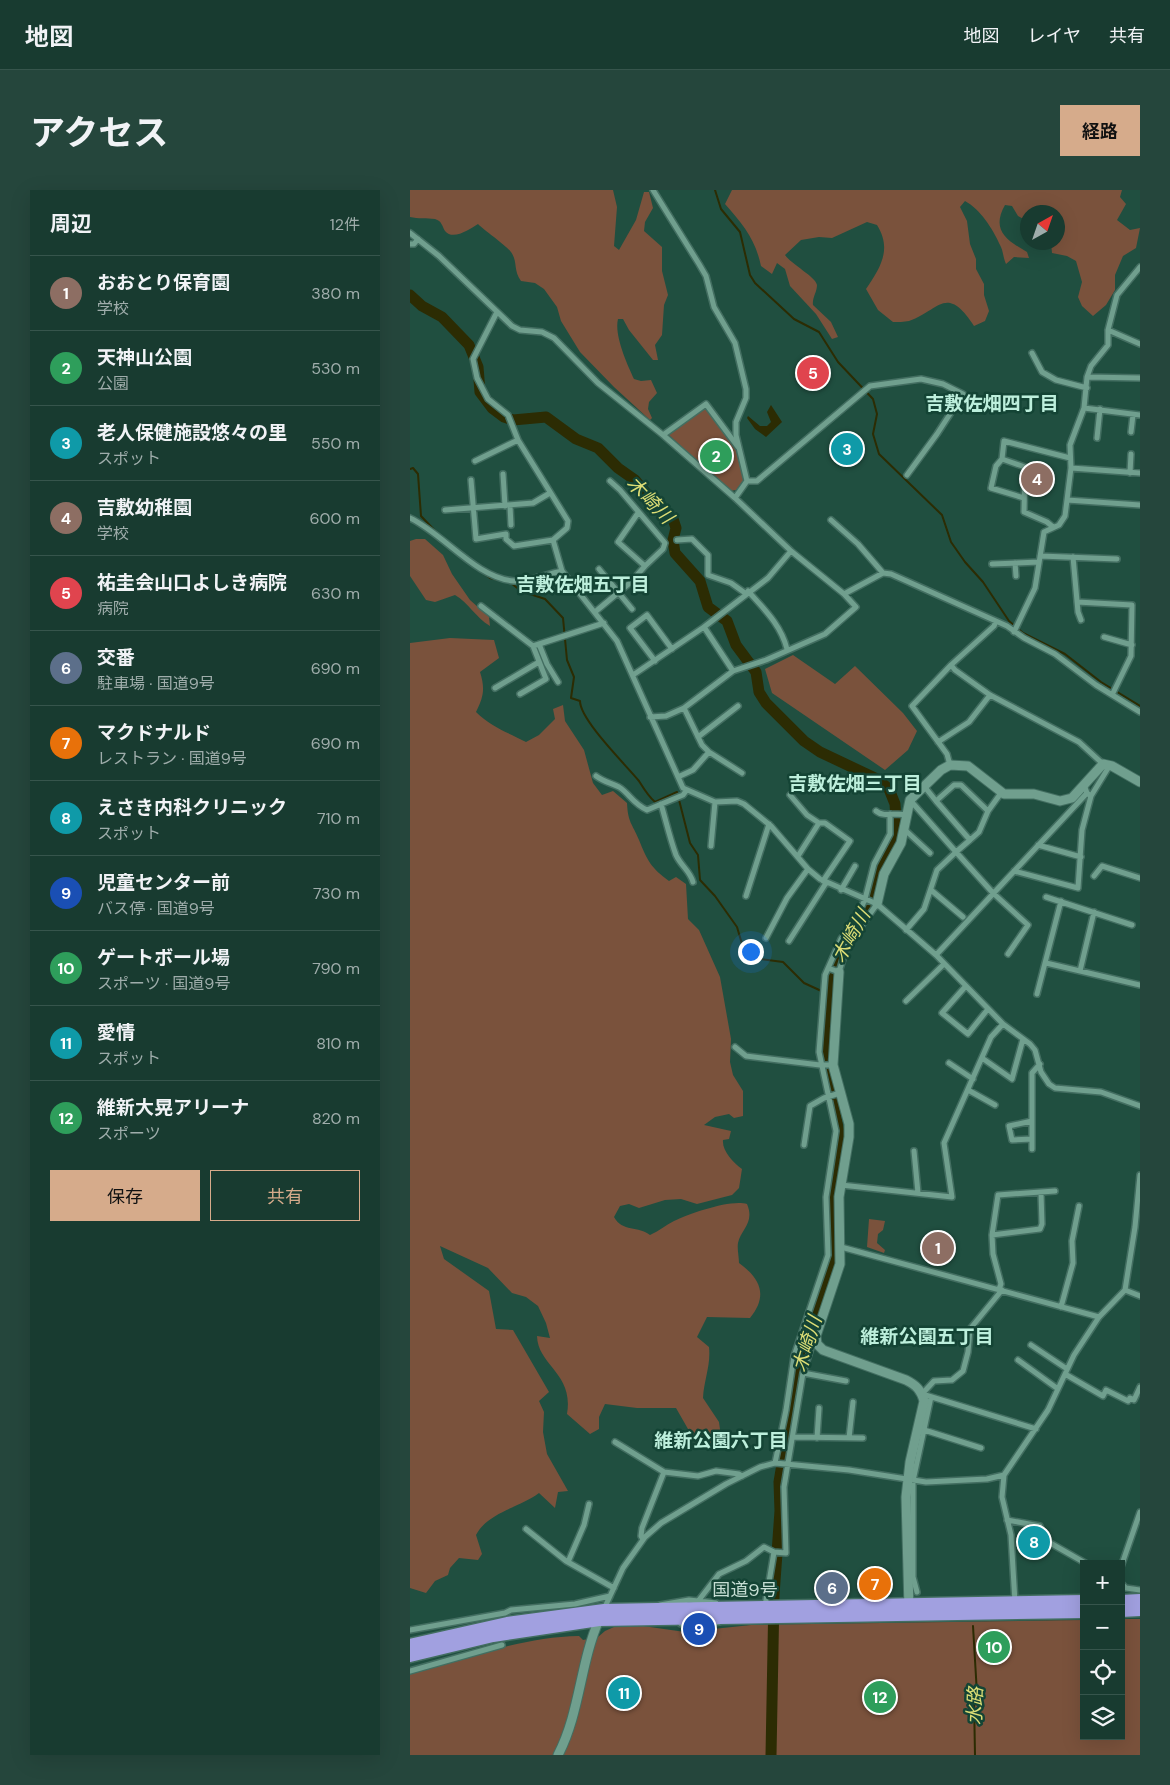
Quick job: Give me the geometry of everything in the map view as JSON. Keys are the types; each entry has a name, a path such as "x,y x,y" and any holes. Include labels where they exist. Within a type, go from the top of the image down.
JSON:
{"highway":[{"path":"1125,1601 1140,1600"},
{"name":"国道9号","path":"1014,1608 1080,1602"},
{"name":"国道9号","path":"410,1645 507,1623 653,1609 726,1612 1014,1608 1080,1612"},
{"path":"1125,1611 1140,1610"},
{"name":"国道9号","path":"410,1656 493,1636 602,1615 669,1618 726,1612"}],"street":[{"path":"653,190 706,276 714,307 735,343 746,388 746,398 736,422 739,448 747,481 735,498"},
{"path":"410,233 439,256 497,312 520,330 542,332 554,338 598,383 735,498 791,551 844,594 856,607 826,634 787,649 766,660 733,671 684,708 666,716 650,717"},
{"path":"410,244 414,244 418,239"},
{"path":"1014,632 1035,588 1044,532 1063,521 1071,468 1071,437 1084,408 1087,377 1091,366 1108,344 1108,330 1117,295 1140,267"},
{"path":"471,480 476,539 506,534 506,539 514,546 553,540 567,528 568,522 518,440 509,418 488,399 477,378 474,356 497,312"},
{"path":"1108,330 1140,344"},
{"path":"1032,353 1042,372 1056,380 1087,388"},
{"path":"1087,377 1140,378"},
{"path":"747,481 757,481 813,436 827,420 836,416 870,386 921,379 943,384 963,394 907,475"},
{"path":"663,436 706,404 739,448"},
{"path":"1084,408 1140,415"},
{"path":"1098,438 1100,409"},
{"path":"1131,432 1132,414"},
{"path":"475,460 518,440"},
{"path":"1024,498 990,488 996,466 1002,459 1004,441 1070,458"},
{"path":"1130,473 1131,454"},
{"path":"1002,459 1025,467 1024,512 1047,522 1053,527"},
{"path":"1071,468 1140,473"},
{"path":"502,474 511,526"},
{"path":"595,612 663,549 665,543 620,490 610,481"},
{"path":"445,510 533,504 550,493"},
{"path":"1067,500 1140,505"},
{"path":"638,513 618,542 645,566"},
{"path":"410,518 450,544 491,575 521,581 562,571"},
{"path":"831,520 858,544 883,573"},
{"path":"677,540 692,539 708,554 708,576 731,582 747,592 771,616 784,636 787,649"},
{"path":"553,540 562,571 617,641 650,717 686,791 714,802 738,802 744,804 769,824 808,869 824,882 877,904 936,955 1003,1024 1036,1050 1045,1079 1055,1088 1100,1092 1140,1106"},
{"path":"633,675 655,662 704,627 747,592 768,578 791,551"},
{"path":"1040,556 1117,560"},
{"path":"1073,557 1077,602 1081,620"},
{"path":"992,564 1039,562"},
{"path":"1015,564 1016,576"},
{"path":"599,569 632,609"},
{"path":"844,594 883,573 891,574 996,621 1055,654 1112,695 1140,712"},
{"path":"1077,602 1132,605 1132,646 1126,670 1112,695"},
{"path":"481,606 536,645 558,682"},
{"path":"655,662 630,628 646,615 672,649"},
{"path":"950,766 947,754 912,706 951,665 994,626 996,621"},
{"path":"536,645 604,623"},
{"path":"704,627 733,671"},
{"path":"1104,637 1132,646"},
{"path":"520,694 546,679 539,662 536,645"},
{"path":"495,688 539,662"},
{"path":"951,665 955,670 990,695 1079,742 1106,764 1140,782"},
{"path":"938,742 969,722 990,695"},
{"path":"698,737 738,706"},
{"path":"684,708 698,737 709,752 742,773"},
{"path":"678,777 693,770 709,752"},
{"path":"936,955 1087,791 1106,764"},
{"path":"1014,872 1078,888 1087,791 1106,764"},
{"path":"1036,1429 927,1395 906,1380 823,1350 817,1344 816,1336 837,1277 841,1247 841,1185 850,1137 849,1124 833,1065 839,972 847,946 877,904 884,874 901,843 910,800 923,785 941,770 950,766 968,766 1001,793 1011,796 1034,794 1060,801 1087,791"},
{"path":"596,776 606,784 618,786 636,805 647,810 683,795 686,791"},
{"path":"923,785 970,840"},
{"path":"936,801 954,785 961,785 988,811"},
{"path":"906,930 924,909 936,870 979,832 988,811 1001,793"},
{"path":"789,941 850,840 825,822 819,823 808,815 790,796"},
{"path":"910,800 994,893 1028,925 1008,954"},
{"path":"711,846 714,802"},
{"path":"661,804 676,853 682,867 690,873 693,882"},
{"path":"876,811 883,815 906,815"},
{"path":"775,1463 786,1410 794,1356 828,1255 826,1197 836,1131 820,1065 819,1052 823,1014 823,988 828,968 840,939 859,913 874,864 890,834 890,814"},
{"path":"798,856 819,823"},
{"path":"746,896 769,824"},
{"path":"904,829 930,853"},
{"path":"1038,845 1081,857"},
{"path":"841,890 856,866"},
{"path":"1094,876 1102,866 1140,878"},
{"path":"766,938 787,898 808,869"},
{"path":"931,890 963,917"},
{"path":"1046,897 1132,924"},
{"path":"1037,994 1061,902"},
{"path":"1080,971 1094,912"},
{"path":"1046,963 1140,985"},
{"path":"906,1001 944,964"},
{"path":"828,968 839,972"},
{"path":"965,986 942,1013 968,1034 988,1009"},
{"path":"823,1014 837,1015"},
{"path":"841,1185 952,1197 944,1143 992,1037 1003,1024"},
{"path":"982,1058 1012,1079 1023,1038"},
{"path":"736,1047 746,1056 833,1065"},
{"path":"949,1063 973,1079"},
{"path":"1032,1150 1032,1073 1040,1064"},
{"path":"968,1090 996,1105"},
{"path":"804,1145 810,1106 840,1093"},
{"path":"1032,1121 1008,1126 1012,1140 1032,1139"},
{"path":"914,1150 918,1193"},
{"path":"1014,1608 1013,1552 1002,1497 1004,1475 1048,1410 1066,1372 1099,1317 1125,1290 1135,1226 1140,1175"},
{"path":"909,1609 910,1481 921,1429 924,1401 934,1381 952,1380 962,1371 967,1359 970,1329 1000,1289 992,1235 998,1195 1055,1191"},
{"path":"992,1235 1040,1229 1042,1224 1041,1193"},
{"path":"1061,1307 1074,1263 1072,1241 1079,1206"},
{"path":"841,1247 1099,1317"},
{"path":"1125,1290 1140,1296"},
{"path":"700,1600 719,1574 746,1561 764,1546 774,1552 786,1553 784,1487 803,1373 812,1345 817,1344"},
{"path":"1031,1346 1103,1396 1106,1390 1128,1401 1130,1398 1134,1400 1140,1387"},
{"path":"1018,1360 1058,1389"},
{"path":"803,1373 846,1381"},
{"path":"849,1438 853,1402"},
{"path":"817,1438 819,1408"},
{"path":"921,1429 981,1448"},
{"path":"793,1437 863,1438"},
{"path":"615,1442 664,1472 698,1476 716,1471 742,1476"},
{"path":"558,1755 570,1726 591,1639 610,1596 633,1551 661,1523 742,1476 775,1463 880,1474 910,1481 966,1481 1004,1475"},
{"path":"644,1539 641,1536 644,1520 664,1472"},
{"path":"910,1481 913,1577 917,1592"},
{"path":"568,1562 584,1525 589,1504"},
{"path":"1123,1560 1140,1512"},
{"path":"1007,1520 1040,1526 1045,1540 1080,1560"},
{"path":"526,1529 568,1562 614,1588"},
{"path":"772,1611 774,1552"},
{"path":"1125,1587 1140,1590"},
{"path":"410,1630 505,1613 511,1610 575,1604 610,1596"},
{"path":"653,1609 664,1603 700,1600 726,1612"},
{"path":"410,1670 502,1645"}],"shaded area":[{"path":"410,190 613,190 617,207 614,246 619,250 636,220 644,192 649,192 653,208 645,222 644,231 662,247 662,271 668,295 664,305 662,335 655,345 658,360 653,360 629,330 623,319 618,319 617,326 622,349 634,379 641,381 651,380 657,393 649,402 648,409 652,418 650,420 614,387 580,352 561,321 557,307 544,289 535,283 521,281 513,256 509,250 478,224 462,233 452,235 448,234 442,224 435,219 410,217"},
{"path":"732,190 1122,190 1120,197 1126,204 1117,220 1130,230 1140,228 1136,248 1123,256 1115,275 1115,290 1106,305 1093,316 1082,306 1078,297 1082,282 1076,261 1067,256 1052,253 1052,250 1065,250 1065,205 1020,205 1020,217 1012,206 1005,205 1001,214 1000,228 1007,238 1020,248 1020,250 1027,252 1029,258 1014,257 1006,264 1001,247 990,226 976,209 965,201 960,207 967,221 970,244 976,259 976,269 984,284 984,295 989,311 985,321 974,326 964,313 949,303 935,307 919,317 905,322 893,322 878,310 866,289 883,258 884,242 877,225 867,222 832,238 819,237 801,240 785,255 816,282 817,288 813,305 831,322 838,337 832,339 816,314 790,286 785,269 777,263 772,274 761,266 752,240 743,225 725,204"},
{"path":"771,405 782,422 766,437 755,429 747,418 748,416 760,426 767,426 771,422 767,412"},
{"path":"706,407 738,449 745,478 736,490 730,491 669,435"},
{"path":"425,539 443,555 452,574 470,600 489,617 490,626 455,595 435,602 426,600 410,576 410,541"},
{"path":"450,638 494,640 499,658 480,672 483,692 476,712 493,725 526,742 539,735 555,719 553,709 563,705 565,721 584,750 593,783 602,795 613,791 627,803 631,823 654,868 669,881 676,877 686,884 688,919 699,930 720,977 731,1039 730,1062 733,1075 743,1091 743,1116 734,1118 729,1114 715,1117 704,1125 731,1131 729,1139 723,1140 723,1144 729,1156 742,1169 739,1188 732,1195 697,1204 681,1199 665,1200 639,1208 629,1204 620,1206 614,1217 621,1225 641,1230 650,1235 690,1214 731,1203 747,1204 749,1211 748,1221 738,1243 739,1263 753,1275 760,1288 760,1295 756,1310 750,1318 707,1317 697,1337 709,1347 709,1360 703,1398 719,1422 721,1437 709,1450 696,1443 676,1408 637,1408 605,1404 599,1417 599,1429 590,1434 567,1414 568,1400 561,1379 543,1355 539,1346 537,1336 550,1338 546,1323 538,1306 526,1297 512,1293 488,1268 440,1246 444,1259 489,1291 496,1329 513,1330 549,1392 539,1401 544,1412 543,1432 547,1454 568,1491 558,1492 555,1508 539,1493 488,1521 476,1535 482,1554 478,1560 459,1558 450,1568 448,1575 435,1581 426,1593 410,1588 410,643"},
{"path":"793,655 835,684 855,666 903,713 917,731 908,750 885,770 772,693 765,669"},
{"path":"869,1219 885,1221 883,1230 878,1234 877,1243 885,1250 884,1253 867,1247"},
{"path":"1125,1619 1140,1619 1140,1755 410,1755 410,1674 536,1640 579,1636 583,1640 598,1637 614,1627 643,1626 685,1632 751,1625 1080,1620 1080,1740 1125,1740"}],"waterway":[{"path":"715,190 721,209 740,232 750,275 755,283 794,319 819,332 838,362 873,399 877,414 873,434 879,454 942,515 951,542 965,562 983,582 1009,621 1023,633 1065,654 1101,682 1140,706"},
{"name":"木崎川","path":"410,295 422,306 442,317 469,345 478,367 480,392 492,408 504,417 513,420 546,417 576,439 598,448 618,468 635,480 656,505 673,519 676,528 673,540 675,553 700,581 708,607 727,621 736,645 756,672 759,692 766,703 804,741 820,752 877,779 889,789 895,804 896,819 893,839 878,869 869,906 844,942 829,980 826,1072 840,1137 832,1185 829,1219 832,1226 833,1257 797,1375 779,1482 780,1511 774,1595 771,1755"},
{"path":"410,469 413,468 418,474 421,516 438,534"},
{"path":"479,570 490,578 499,580"},
{"path":"511,583 521,591 545,599 563,618 567,660 574,677 571,698 580,701 587,719 595,730 655,802 677,792 690,843 698,855 700,880 715,896 737,927 745,954 753,958 783,962 804,983 828,994"},
{"name":"水路","path":"973,1626 977,1694 974,1699 975,1755"}],"place":[{"name":"祐圭会山口よしき病院","path":"813,373"},
{"name":"老人保健施設悠々の里","path":"847,449"},
{"name":"天神山公園","path":"716,456"},
{"name":"吉敷幼稚園","path":"1037,479"},
{"name":"おおとり保育園","path":"938,1248"},
{"name":"えさき内科クリニック","path":"1034,1542"},
{"name":"マクドナルド","path":"875,1584"},
{"name":"交番","path":"832,1588"},
{"name":"児童センター前","path":"699,1629"},
{"name":"ゲートボール場","path":"994,1647"},
{"name":"愛情","path":"624,1693"},
{"name":"維新大晃アリーナ","path":"880,1697"}],"district":[{"name":"吉敷佐畑四丁目","path":"992,403"},
{"name":"吉敷佐畑五丁目","path":"583,584"},
{"name":"吉敷佐畑三丁目","path":"855,783"},
{"name":"維新公園五丁目","path":"927,1336"},
{"name":"維新公園六丁目","path":"721,1440"}]}
